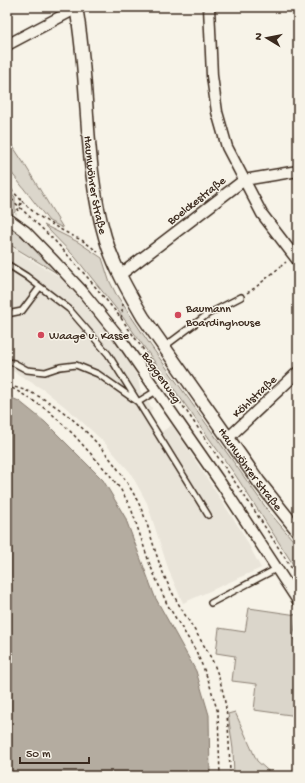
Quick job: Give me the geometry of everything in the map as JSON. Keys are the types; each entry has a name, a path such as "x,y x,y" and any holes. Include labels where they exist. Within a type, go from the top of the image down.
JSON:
{"street":[{"path":"7,45 77,7"},
{"name":"Haunwöhrer Straße","path":"77,7 96,197 105,238 120,275 143,317 259,482 298,531"},
{"path":"209,7 212,76 217,112 227,146 262,214 296,258"},
{"name":"Boelckestraße","path":"120,275 244,180 298,171"},
{"name":"Baggerweg","path":"7,218 25,230 82,291 120,338 222,485 298,601"},
{"name":"Köhlstraße","path":"228,438 298,372"}],"lane":[{"path":"7,264 69,309 108,354 208,515"},
{"path":"7,314 22,311 40,287"},
{"path":"164,347 208,314 241,297"},
{"path":"7,362 14,363 27,370 45,372 60,367 76,365 98,374 138,402"},
{"path":"138,402 156,391"},
{"path":"211,603 276,569"}],"path":[{"path":"7,185 31,211 46,222 78,238 102,254"},
{"path":"7,195 55,241 121,318 254,510 298,578"},
{"path":"19,208 22,201"},
{"path":"241,297 296,258"},
{"path":"121,318 124,302"},
{"path":"8,386 50,412 109,474 121,490 131,508 150,565 167,604 196,651 208,679 218,713 220,776"},
{"path":"8,386 21,388 44,398 72,419 99,446 115,465 138,502 152,535 162,570 181,609 196,632 219,677 225,702 230,739 230,776"}],"shaded area":[{"path":"7,143 10,146 12,145 63,228 49,221 7,167"},
{"path":"7,188 15,197 15,212 12,214 7,213"},
{"path":"7,225 35,249 60,275 7,243"},
{"path":"44,225 78,242 102,258 109,280 116,294 151,346 269,512 298,546 298,572 236,476 122,316 75,257"},
{"path":"7,245 61,278 117,341 138,377 140,390 152,408 150,416 161,432 172,425 242,532 261,568 183,603 169,571 147,503 130,472 103,441 69,410 44,390 11,370 7,370"},
{"path":"7,396 19,401 45,422 103,480 125,517 155,597 196,671 209,715 210,776 7,776"},
{"path":"249,608 297,615 293,639 298,640 298,716 254,710 257,684 232,681 235,656 216,653 219,628 245,632"},
{"path":"235,712 257,761 274,776 234,776 233,749 228,714"}],"place":[{"name":"Baumann Boardinghouse","path":"178,315"},
{"name":"Waage u. Kasse","path":"41,335"}]}
